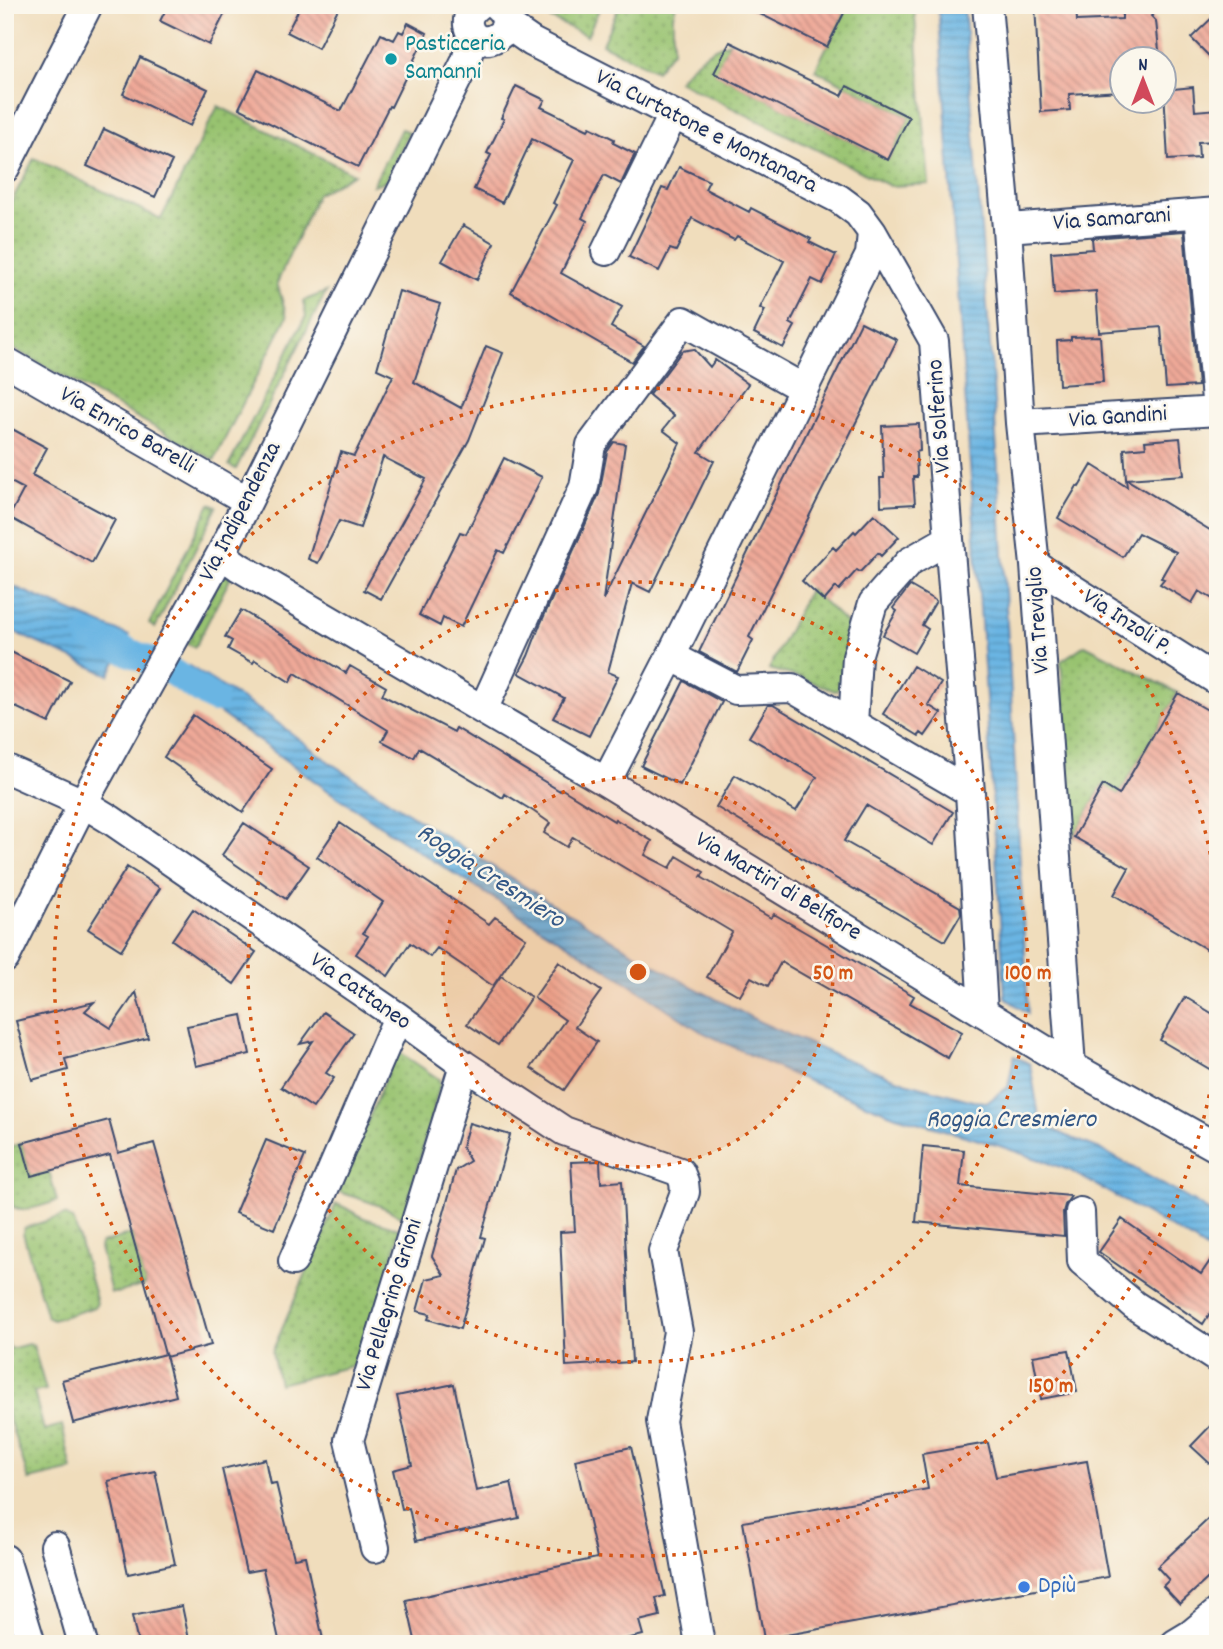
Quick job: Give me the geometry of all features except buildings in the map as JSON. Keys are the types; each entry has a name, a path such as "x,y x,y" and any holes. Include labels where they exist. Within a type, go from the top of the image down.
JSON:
{"street":[{"path":"5,168 88,5"},
{"name":"Via Treviglio","path":"987,5 1007,228 1020,424 1035,565 1070,1066"},
{"name":"Via Curtatone e Montanara","path":"483,20 532,42 839,199 858,213 872,232"},
{"name":"Via Indipendenza","path":"5,958 83,803 221,554 483,20"},
{"path":"606,251 673,115"},
{"name":"Via Samarani","path":"1007,228 1208,213"},
{"name":"Via Gandini","path":"1020,424 1217,411 1208,213"},
{"path":"606,782 870,255 872,232"},
{"name":"Via Solferino","path":"872,232 934,341 970,792 983,1012"},
{"path":"483,710 584,487 591,445 683,321 804,389"},
{"name":"Via Enrico Barelli","path":"5,361 248,501"},
{"path":"853,724 857,657 873,603 909,562 949,539"},
{"name":"Via Martiri di Belfiore","path":"221,554 606,782 1070,1066"},
{"name":"Via Inzoli P.","path":"1035,565 1218,681"},
{"path":"671,656 736,690 792,688 970,792"},
{"name":"Via Cattaneo","path":"5,768 83,803 111,820 464,1065 564,1131 680,1172 685,1192 663,1251 678,1332 661,1421 700,1644"},
{"path":"293,1261 398,1017"},
{"name":"Via Pellegrino Grioni","path":"375,1548 349,1440 464,1065"},
{"path":"1070,1066 1218,1148"},
{"path":"1080,1212 1082,1261 1134,1305 1218,1359"},
{"path":"55,1546 83,1644"},
{"path":"5,1559 31,1644"},
{"path":"1183,1641 1218,1612"}],"green space":[{"path":"538,5 601,5 587,36 535,11"},
{"path":"620,5 676,5 673,16 673,50 656,71 602,44"},
{"path":"848,5 914,5 929,184 890,186 678,81 701,57 730,42 715,73 888,160 909,117 815,70"},
{"path":"218,106 354,174 317,194 277,283 287,317 214,460 5,344 5,214 34,158 161,219"},
{"path":"401,129 409,132 386,181 373,185"},
{"path":"326,292 236,469 229,465 306,316 303,301"},
{"path":"210,504 217,507 155,628 149,624"},
{"path":"223,573 231,577 195,647 187,644"},
{"path":"810,588 851,628 843,683 835,691 769,669"},
{"path":"1085,645 1178,693 1119,795 1102,786 1074,837 1061,661"},
{"path":"399,1052 439,1079 440,1085 404,1216 339,1192 395,1054"},
{"path":"22,1143 31,1175 49,1171 57,1201 29,1209 13,1207 5,1180 5,1149"},
{"path":"336,1204 363,1218 400,1230 364,1363 279,1384 272,1352"},
{"path":"65,1215 75,1225 97,1303 95,1307 53,1320 47,1317 23,1233 24,1228"},
{"path":"132,1234 146,1285 111,1293 101,1243"},
{"path":"5,1333 10,1349 33,1345 46,1390 34,1392 44,1430 62,1425 72,1470 29,1480 5,1407"}],"water":[{"path":"938,5 964,5 993,384 1028,1013 1005,998"},
{"path":"5,583 129,636 109,675 5,628"},
{"name":"Roggia Cresmiero","path":"189,666 266,714 329,762 564,911 689,985 760,1022 905,1082 973,1101 988,1102 1008,1087 1014,1056 1030,1064 1040,1122 1100,1149 1218,1217 1218,1257 1069,1170 1000,1146 896,1116 786,1072 700,1031 412,847 200,699 178,687"}],"waterway":[{"name":"Roggia Cresmiero","path":"89,635 164,667 214,699"}],"place":[{"name":"Pasticceria Samanni","path":"391,59"},
{"name":"Dpiù","path":"1024,1587"}]}
